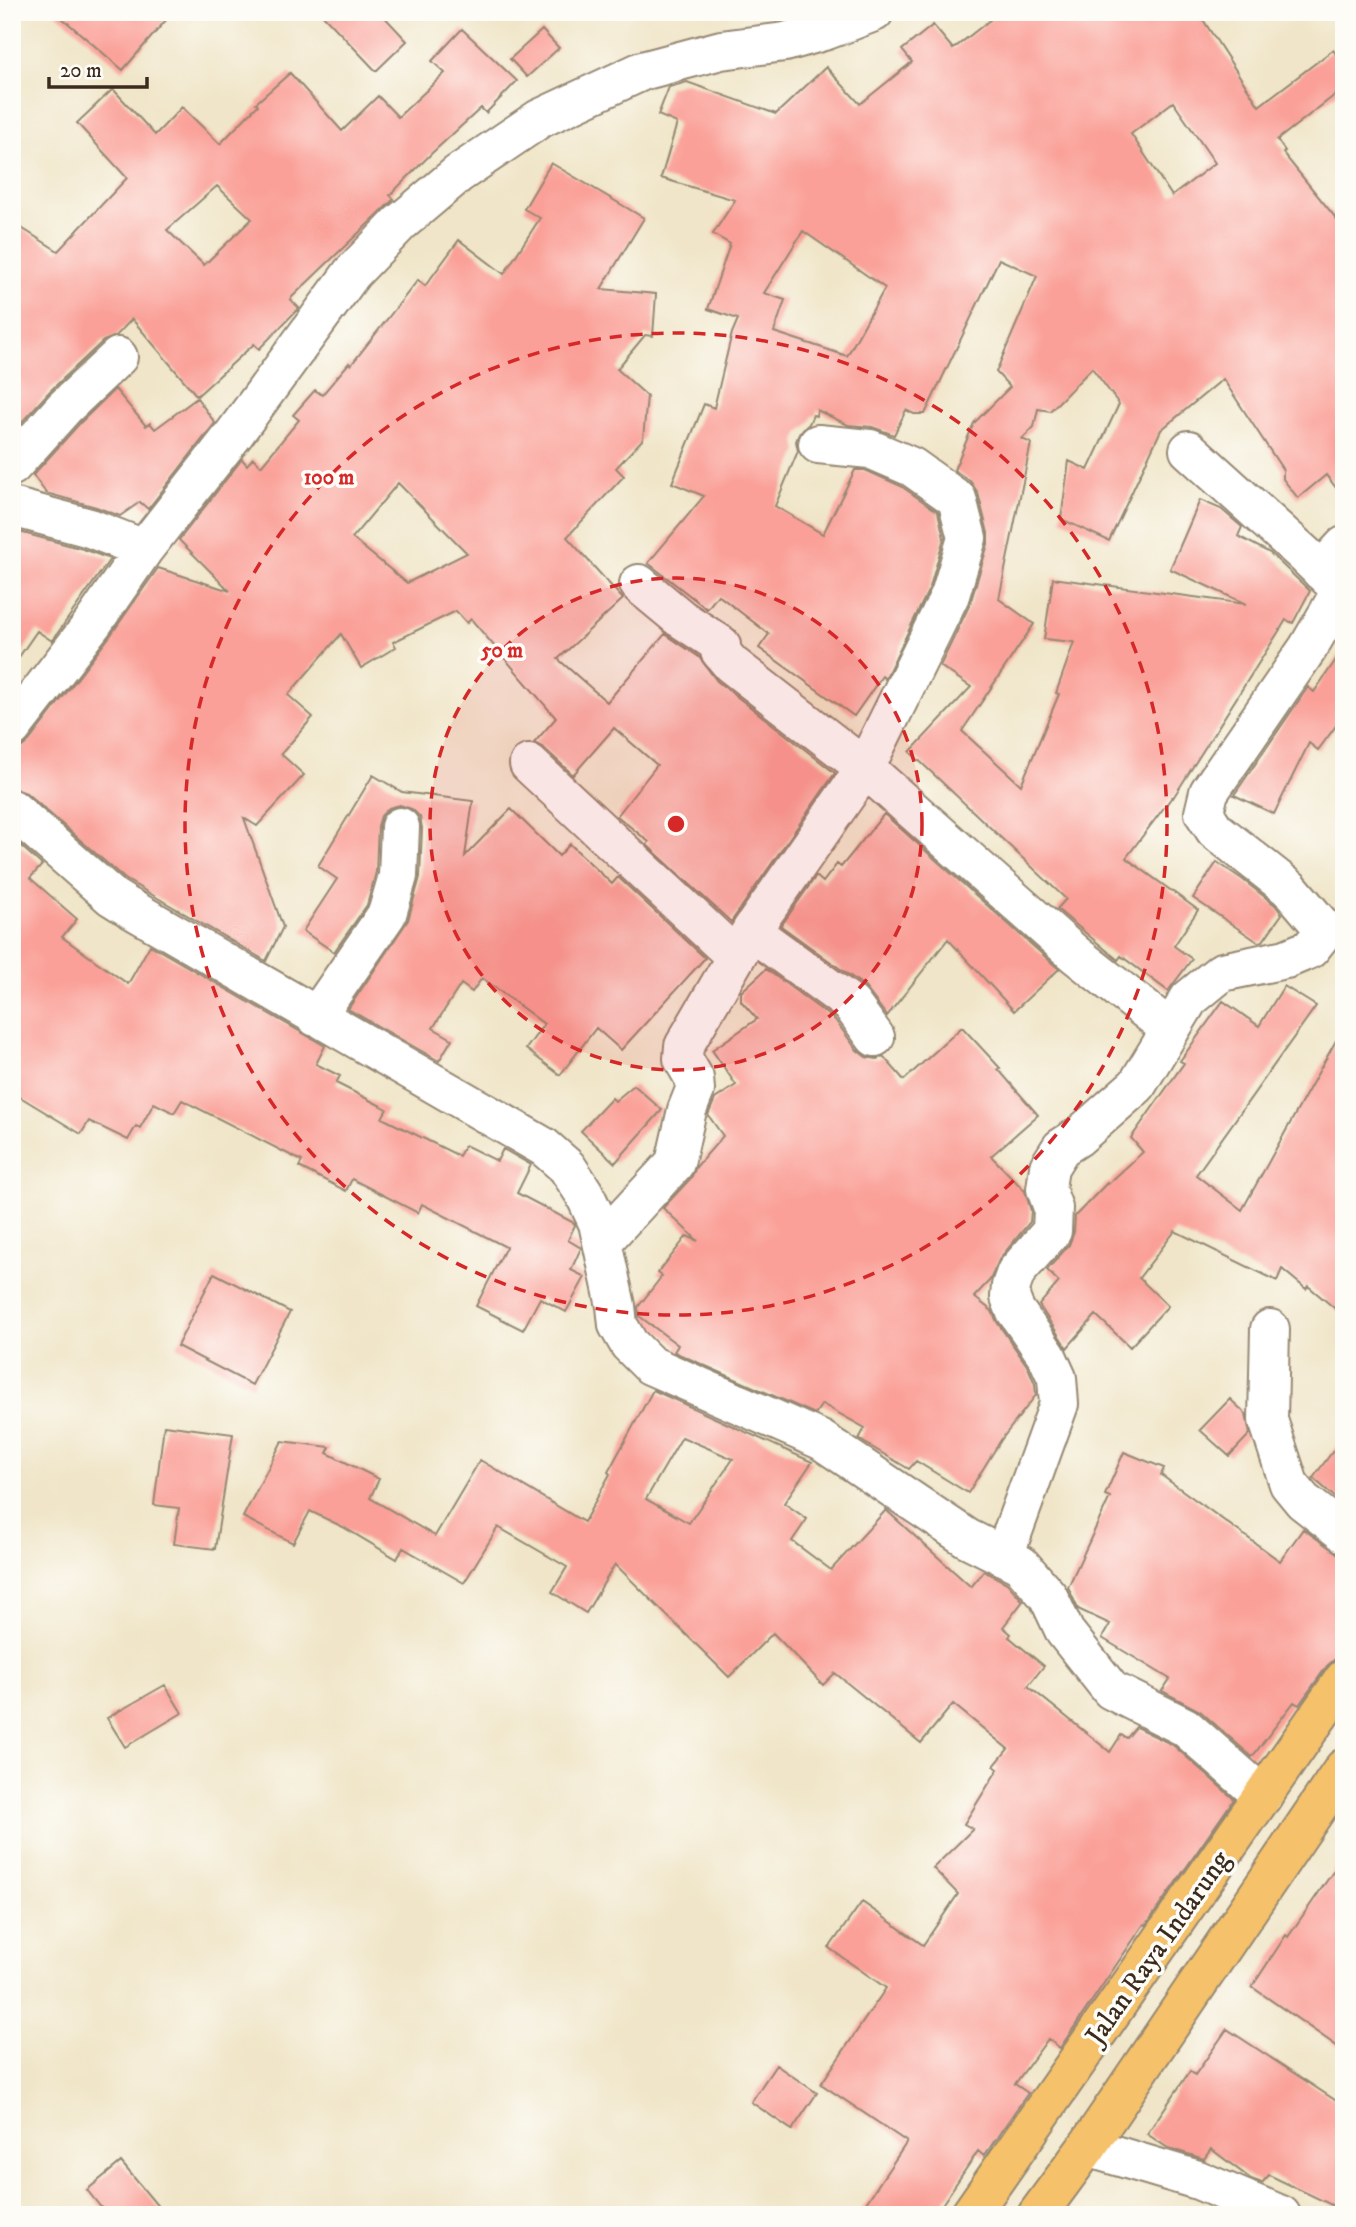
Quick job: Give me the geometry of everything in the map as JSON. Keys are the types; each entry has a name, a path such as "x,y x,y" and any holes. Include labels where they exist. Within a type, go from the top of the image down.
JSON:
{"highway":[{"name":"Jalan Raya Indarung","path":"970,2215 1344,1679"},
{"name":"Jalan Raya Indarung","path":"1037,2215 1087,2147 1344,1768"}],"street":[{"path":"12,728 352,273 400,223 458,174 539,119 642,71 721,50 785,42 857,15"},
{"path":"12,466 64,408 118,357"},
{"path":"602,1242 675,1163 687,1111 695,1090 694,1078 683,1059 684,1046 743,944 865,768 950,595 967,538 957,499 912,467 870,449 818,444"},
{"path":"1004,1556 1059,1404 1057,1378 1047,1356 1015,1310 1010,1297 1010,1286 1016,1272 1052,1231 1053,1208 1046,1189 1049,1167 1061,1148 1078,1137 1137,1085 1189,999 1222,972 1286,959 1335,937 1290,889 1215,830 1204,813 1209,792 1308,649 1337,575 1189,450"},
{"path":"12,507 90,528 144,549"},
{"path":"639,584 680,618 721,645 720,651 731,664 865,768 1076,954 1170,1029"},
{"path":"529,764 743,944 851,1004 875,1037"},
{"path":"12,809 113,897 544,1147 567,1167 584,1193 598,1223 618,1325 629,1344 650,1365 821,1440 967,1538 1021,1564 1048,1596 1065,1632 1111,1690 1185,1727 1263,1796"},
{"path":"316,1017 387,914 398,876 400,827"},
{"path":"1270,1329 1268,1420 1289,1484 1303,1500 1344,1533"},
{"path":"1087,2147 1198,2180 1282,2215"}],"building":[{"path":"55,12 173,12 123,70"},
{"path":"320,12 380,12 407,41 376,71"},
{"path":"1000,12 1198,12 1259,106 1333,50 1344,64 1344,88 1277,140 1285,151 1283,153 1344,228 1344,498 1326,475 1298,498 1283,479 1283,470 1223,379 1161,430 1109,541 1061,519 1069,461 1088,470 1119,404 1092,368 1050,411 1038,409 1034,427 1022,439 1031,443 999,599 1034,624 962,731 1021,785 1059,694 1056,693 1074,642 1044,639 1053,578 1246,604 1170,569 1200,500 1221,509 1242,527 1238,536 1270,553 1310,591 1293,623 1286,620 1173,798 1126,858 1198,910 1174,946 1192,959 1168,991 1121,956 1118,960 1057,909 1066,899 910,752 971,687 940,666 970,604 988,544 988,533 978,493 970,481 954,470 974,423 1010,387 996,372 1037,276 999,259 925,414 914,414 906,410 894,435 872,427 848,425 817,410 816,416 813,415 796,441 798,451 775,506 823,534 855,470 865,470 901,486 938,512 944,538 930,587 885,679 882,676 854,716 759,648 769,634 718,595 707,609 648,563 704,496 672,483 704,404 714,408 732,333 738,319 708,309 730,244 713,234 735,200 661,178 677,123 658,115 669,87 687,82 776,114 826,67 860,104 912,62 902,50 933,25 953,49","holes":["1173,102 1215,163 1172,196 1131,134","803,231 885,288 847,356 774,332 785,300 764,293"]},
{"path":"462,29 517,81 486,113 481,108 390,195 394,199 290,299 299,308 259,349 254,344 197,396 132,319 116,336 103,341 49,392 12,433 12,222 58,251 127,178 77,123 113,89 155,135 182,107 220,144 258,105 256,103 290,73 342,131 378,96 398,117 445,73 432,61","holes":["217,186 252,219 204,265 167,230"]},
{"path":"542,30 559,48 527,77 510,59"},
{"path":"551,163 644,218 601,289 656,294 653,336 645,335 617,369 647,396 643,439 616,468 624,476 567,537 623,599 558,659 607,702 665,634 699,657 717,681 835,773 731,922 647,845 649,842 617,816 657,765 614,728 573,775 544,748 534,743 556,718 471,619 467,623 456,611 393,642 396,647 361,668 341,634 288,695 313,717 281,754 304,775 257,826 244,818 283,927 266,961 125,879 26,793 12,788 12,749 21,748 29,741 110,636 158,568 230,591 179,540 242,459 247,465 253,458 261,466 299,420 293,415 315,390 322,395 349,363 351,365 418,280 425,286 459,240 504,274 540,218 524,209","holes":["398,483 467,553 407,583 352,538"]},
{"path":"115,389 146,426 150,423 155,429 197,398 215,423 148,509 140,502 120,516 46,493 33,475"},
{"path":"12,530 110,559 52,641 37,631 12,667"},
{"path":"1344,648 1344,715 1318,750 1309,743 1274,814 1234,795 1308,687 1314,692"},
{"path":"373,775 402,792 473,801 465,856 511,809 559,856 570,844 612,884 618,877 705,958 621,1050 596,1028 560,1075 526,1049 544,1024 482,978 472,992 461,984 433,1028 452,1039 439,1061 348,1009 408,920 420,877 422,828 420,817 412,809 400,805 389,808 381,816 376,872 367,905 334,952 303,931 337,879 318,866"},
{"path":"884,814 1059,969 1014,1011 948,939 887,1016 864,986 781,926 816,876 823,882 837,864 841,867"},
{"path":"12,838 42,865 30,878 77,919 62,937 128,984 150,945 325,1046 316,1064 340,1076 336,1083 387,1109 382,1118 459,1156 465,1145 497,1161 503,1149 531,1165 517,1193 574,1223 568,1240 581,1248 571,1270 585,1277 566,1312 540,1298 523,1330 476,1306 506,1247 422,1204 418,1213 352,1179 346,1191 299,1167 302,1161 182,1100 174,1113 154,1103 140,1128 136,1126 128,1140 89,1121 81,1134 12,1092"},
{"path":"1217,862 1275,905 1282,914 1263,941 1258,942 1193,898"},
{"path":"766,969 835,1020 857,1050 866,1057 877,1059 883,1056 904,1080 962,1027 1038,1115 991,1156 1025,1191 1031,1211 1030,1222 1000,1258 990,1280 974,1297 992,1311 1028,1367 1036,1395 1001,1440 968,1493 916,1461 909,1469 865,1443 859,1439 865,1428 822,1404 815,1414 674,1352 678,1345 639,1316 638,1307 662,1276 658,1273 687,1236 698,1241 663,1208 691,1178 696,1167 723,1136 708,1115 715,1099 736,1085 712,1050 757,1019 741,1001 741,992"},
{"path":"1284,986 1316,1006 1196,1175 1242,1210 1344,1026 1344,1316 1308,1286 1306,1289 1282,1269 1277,1281 1175,1231 1139,1278 1168,1306 1130,1347 1096,1315 1067,1348 1039,1305 1059,1282 1047,1270 1069,1245 1074,1232 1075,1216 1143,1152 1131,1138 1184,1063 1180,1061 1223,1001 1259,1026"},
{"path":"634,1085 662,1110 615,1163 581,1131 612,1098 615,1101"},
{"path":"214,1273 290,1312 252,1385 177,1346"},
{"path":"653,1390 812,1462 784,1503 807,1519 792,1541 831,1570 886,1510 971,1587 984,1571 1007,1583 1023,1601 1003,1627 1011,1634 1009,1637 1044,1666 1028,1686 1110,1752 1121,1735 1127,1738 1136,1727 1173,1745 1234,1799 1146,1925 1144,1924 1060,2048 1048,2039 1015,2084 1028,2093 984,2156 978,2151 935,2215 858,2215 907,2142 821,2084 886,1988 829,1948 862,1902 923,1945 958,1894 933,1868 973,1829 964,1824 998,1769 994,1766 1008,1749 953,1704 921,1743 835,1673 823,1685 773,1633 729,1677 615,1564 586,1613 552,1592 567,1567 498,1527 464,1583 403,1548 397,1559 310,1511 293,1543 243,1517 282,1441 330,1447 327,1453 379,1479 370,1498 435,1536 480,1460 584,1522 610,1474 608,1472","holes":["682,1437 733,1459 689,1523 646,1499"]},
{"path":"1230,1399 1246,1414 1250,1434 1229,1456 1200,1430"},
{"path":"164,1425 233,1434 215,1549 174,1544 179,1508 154,1505"},
{"path":"1344,1436 1344,1505 1313,1478"},
{"path":"1124,1452 1164,1468 1161,1475 1280,1561 1303,1529 1344,1558 1344,1657 1327,1666 1299,1705 1294,1702 1252,1757 1200,1711 1162,1691 1170,1679 1102,1638 1110,1624 1078,1609 1068,1587 1110,1497 1105,1495"},
{"path":"165,1685 182,1713 125,1747 107,1718"},
{"path":"1344,1856 1344,2051 1252,1987"},
{"path":"1227,2029 1344,2106 1344,2211 1269,2175 1262,2183 1251,2179 1211,2149 1204,2159 1168,2148 1147,2134 1190,2071 1195,2075"},
{"path":"776,2065 817,2093 792,2130 751,2102"},
{"path":"121,2162 165,2215 107,2215 87,2190"}]}
